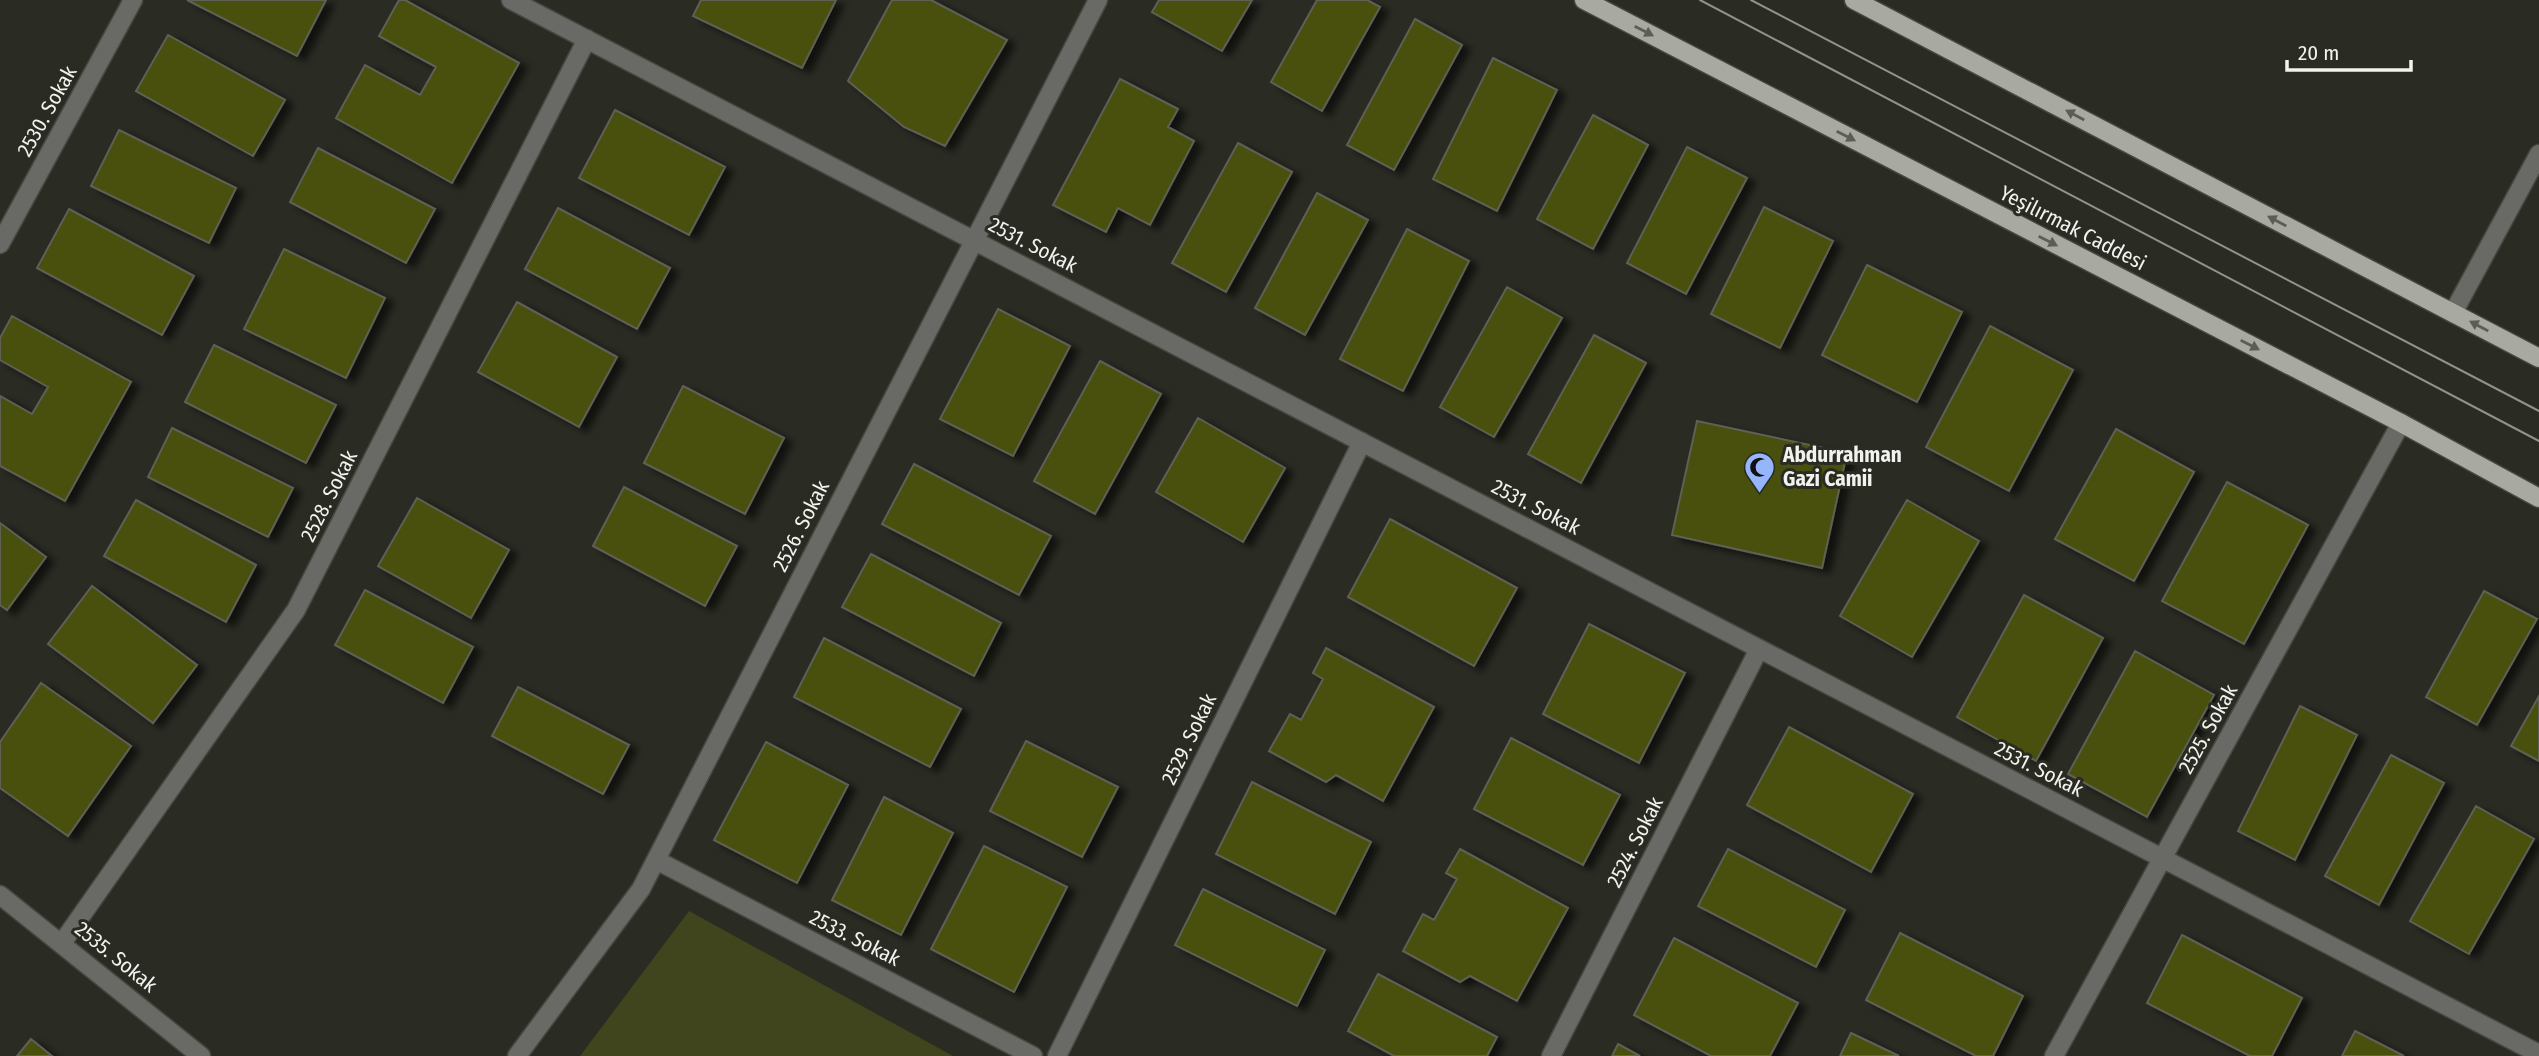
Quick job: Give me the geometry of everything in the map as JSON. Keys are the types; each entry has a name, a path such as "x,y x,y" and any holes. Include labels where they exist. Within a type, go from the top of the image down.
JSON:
{"main road":[{"name":"Yeşilırmak Caddesi","path":"1584,0 2400,423 2539,498"},
{"path":"1854,0 2539,358"}],"street":[{"name":"2530. Sokak","path":"0,244 133,0"},
{"name":"2531. Sokak","path":"512,0 2539,1054"},
{"name":"2526. Sokak","path":"517,1056 641,889 1098,0"},
{"name":"2528. Sokak","path":"62,943 296,610 587,39"},
{"path":"2453,313 2539,154"},
{"name":"2525. Sokak","path":"2054,1056 2400,423"},
{"name":"2529. Sokak","path":"1057,1056 1362,442"},
{"name":"2524. Sokak","path":"1552,1056 1759,649"},
{"name":"2533. Sokak","path":"656,860 1033,1056"},
{"name":"2535. Sokak","path":"0,895 201,1056"}],"green space":[{"path":"689,911 953,1056 580,1056"}],"building":[{"path":"187,0 326,0 297,56"},
{"path":"399,0 405,0 519,63 452,183 336,118 365,65 420,95 436,67 379,36"},
{"path":"701,0 836,0 802,68 693,16"},
{"path":"892,0 931,0 1007,40 945,146 904,127 848,81"},
{"path":"1159,0 1252,0 1222,51 1152,12"},
{"path":"1317,0 1367,0 1380,7 1322,111 1271,82"},
{"path":"1415,19 1462,45 1394,170 1347,145"},
{"path":"168,35 285,100 253,156 136,91"},
{"path":"1493,58 1557,90 1497,211 1433,179"},
{"path":"1120,79 1178,109 1168,127 1194,141 1150,225 1118,208 1106,232 1053,205"},
{"path":"615,110 725,167 689,235 579,178"},
{"path":"1593,115 1648,145 1593,249 1537,219"},
{"path":"119,130 236,188 209,243 91,186"},
{"path":"1238,143 1292,172 1226,292 1172,263"},
{"path":"1687,147 1747,178 1686,294 1627,263"},
{"path":"318,148 435,209 406,263 290,202"},
{"path":"1317,193 1368,220 1305,335 1255,308"},
{"path":"1764,207 1833,241 1780,348 1711,314"},
{"path":"558,208 670,268 637,329 525,269"},
{"path":"69,209 194,276 162,335 37,268"},
{"path":"1407,229 1469,261 1403,391 1340,359"},
{"path":"284,249 385,298 346,378 244,329"},
{"path":"1867,265 1962,312 1917,402 1822,355"},
{"path":"1507,287 1562,318 1494,437 1440,407"},
{"path":"517,302 617,357 579,427 478,372"},
{"path":"998,309 1070,346 1013,456 940,419"},
{"path":"12,316 131,382 65,501 0,466 0,396 32,414 48,387 0,360 0,338"},
{"path":"1990,326 2073,370 2009,491 1926,447"},
{"path":"1594,335 1646,363 1581,483 1528,454"},
{"path":"214,345 336,405 306,463 185,402"},
{"path":"1100,361 1161,394 1095,514 1034,481"},
{"path":"683,386 784,438 745,514 644,463"},
{"path":"1198,418 1285,468 1243,542 1156,492"},
{"name":"Abdurrahman Gazi Camii","path":"1697,421 1847,453 1822,568 1672,535"},
{"path":"172,428 293,488 268,537 148,477"},
{"path":"2116,429 2194,472 2134,581 2055,539"},
{"path":"914,464 1051,536 1019,595 882,524"},
{"path":"2227,482 2308,525 2244,644 2162,601"},
{"path":"624,487 737,546 705,606 593,546"},
{"path":"417,498 509,550 471,618 378,566"},
{"path":"136,500 256,565 226,622 104,556"},
{"path":"1907,500 1979,541 1912,657 1840,616"},
{"path":"1390,519 1517,588 1474,666 1348,597"},
{"path":"0,523 46,557 7,610 0,605"},
{"path":"871,554 1001,623 974,676 842,607"},
{"path":"92,586 197,665 153,723 48,644"},
{"path":"365,590 473,647 443,703 335,645"},
{"path":"2484,591 2537,619 2477,725 2426,697"},
{"path":"2024,595 2103,638 2036,761 1957,717"},
{"path":"1589,624 1685,673 1639,763 1543,714"},
{"path":"824,638 961,709 930,767 794,697"},
{"path":"1326,648 1434,707 1383,801 1336,775 1326,782 1269,751 1290,714 1301,720 1323,679 1313,673"},
{"path":"2135,651 2214,695 2147,817 2068,774"},
{"path":"41,683 131,746 68,836 0,788 0,742"},
{"path":"518,687 629,745 603,794 492,736"},
{"path":"2539,696 2539,761 2511,746"},
{"path":"2300,706 2357,735 2295,860 2238,831"},
{"path":"1789,727 1913,794 1871,872 1747,805"},
{"path":"1511,738 1620,795 1583,865 1474,809"},
{"path":"1026,741 1118,787 1082,857 990,811"},
{"path":"766,742 848,785 797,883 714,840"},
{"path":"2391,755 2444,783 2379,905 2325,876"},
{"path":"1252,782 1371,842 1335,914 1216,854"},
{"path":"884,797 953,833 901,935 832,900"},
{"path":"2476,806 2534,839 2469,954 2410,921"},
{"path":"984,846 1067,887 1014,992 931,949"},
{"path":"1460,849 1568,908 1517,1001 1470,976 1460,982 1403,951 1423,914 1434,920 1457,879 1446,873"},
{"path":"1728,849 1845,910 1816,967 1698,906"},
{"path":"1203,889 1325,950 1297,1006 1175,945"},
{"path":"1900,933 2023,996 1993,1056 1976,1056 1866,1000"},
{"path":"2182,935 2302,998 2272,1056 2250,1056 2147,1003"},
{"path":"1674,938 1798,1003 1770,1056 1711,1056 1634,1015"},
{"path":"1378,974 1497,1037 1487,1056 1394,1056 1348,1031"},
{"path":"2355,1031 2404,1056 2342,1056"},
{"path":"1851,1033 1899,1056 1840,1056"},
{"path":"31,1039 52,1056 17,1056"},
{"path":"1618,1044 1640,1056 1612,1056"}],"tram line":[{"path":"1700,0 2539,441"},
{"path":"1751,0 2539,411"}],"place":[{"name":"Abdurrahman Gazi Camii","path":"1760,494"}]}
